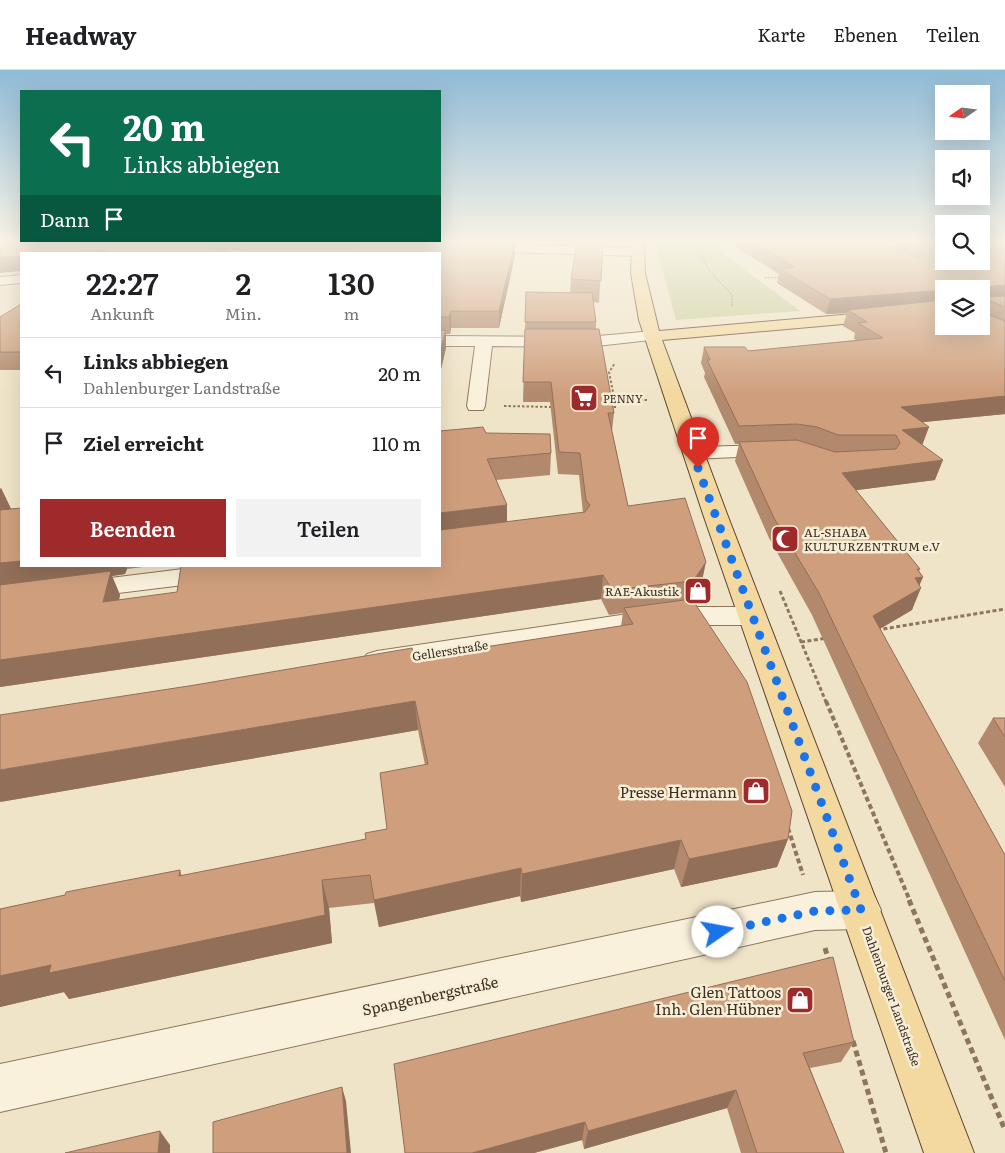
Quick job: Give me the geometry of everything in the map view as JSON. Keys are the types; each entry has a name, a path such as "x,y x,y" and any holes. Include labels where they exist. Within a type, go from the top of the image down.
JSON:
{"main road":[{"name":"Dahlenburger Landstraße","path":"641,293 652,336 693,453 949,1153"},
{"path":"652,336 935,311"}],"street":[{"path":"441,341 588,342 652,336"},
{"path":"476,406 484,342"},
{"path":"693,453 792,451"},
{"path":"58,593 265,567"},
{"name":"Gellersstraße","path":"350,665 676,616 752,616"},
{"name":"Spangenbergstraße","path":"0,1088 815,911 861,910"}],"path":[{"path":"728,312 732,305 732,295 730,293"},
{"path":"607,407 616,407 609,372 617,360"},
{"path":"602,372 609,372"},
{"path":"605,399 648,400"},
{"path":"476,406 559,407"},
{"path":"777,586 1005,1130"},
{"path":"870,631 1005,609"},
{"path":"764,648 831,637"}],"green space":[{"path":"669,293 775,293 800,311 676,320"}],"building":[{"path":"441,293 503,293 499,311 451,311 449,317 441,317"},
{"path":"526,293 592,293 596,322 525,322"},
{"path":"819,293 912,293 830,299"},
{"path":"1005,296 1005,307 990,301 990,297"},
{"path":"935,301 935,335 990,335 990,315 1005,321 1005,396 901,407 929,427 902,430 943,460 842,473 920,569 917,569 923,577 915,578 921,588 873,616 1005,855 1005,981 819,593 774,518 739,442 797,440 835,452 896,449 900,443 896,435 838,435 817,427 797,424 739,426 707,360 710,360 704,347 745,347 748,351 883,338 858,323 867,322 848,310"},
{"path":"20,305 20,352 0,352 0,317"},
{"path":"525,329 599,329 614,413 608,413 628,506 685,498 706,562 693,581 612,590 603,575 0,660 0,585 111,571 103,602 177,592 181,567 441,567 441,530 585,512 590,505 586,500 580,453 559,452 551,382 523,382"},
{"path":"441,330 446,330 441,348"},
{"path":"483,427 486,433 550,434 551,453 487,459 507,505 441,513 441,431"},
{"path":"20,508 20,561 0,563 0,510"},
{"path":"692,599 747,682 792,811 788,839 689,859 681,840 522,874 521,868 374,900 370,875 322,880 325,915 49,973 51,965 0,976 0,909 65,895 66,892 180,870 179,876 366,839 365,833 387,829 380,773 428,764 415,701 0,770 0,715 195,685 412,648 414,658 633,624 624,608"},
{"path":"993,718 1005,718 1005,737"},
{"path":"833,957 854,1042 803,1053 844,1153 757,1153 736,1090 588,1131 585,1122 472,1153 405,1153 394,1064"},
{"path":"342,1087 347,1153 213,1153 213,1122"},
{"path":"160,1131 158,1153 65,1153"}],"place":[{"name":"PENNY","path":"584,398"},
{"name":"AL-SHABA KULTURZENTRUM e.V","path":"785,539"},
{"name":"RAE-Akustik","path":"698,591"},
{"name":"Presse Hermann","path":"756,791"},
{"name":"Glen Tattoos Inh. Glen Hübner","path":"800,1000"}],"route":[{"path":"698,468 861,910 815,911 718,932"}]}
